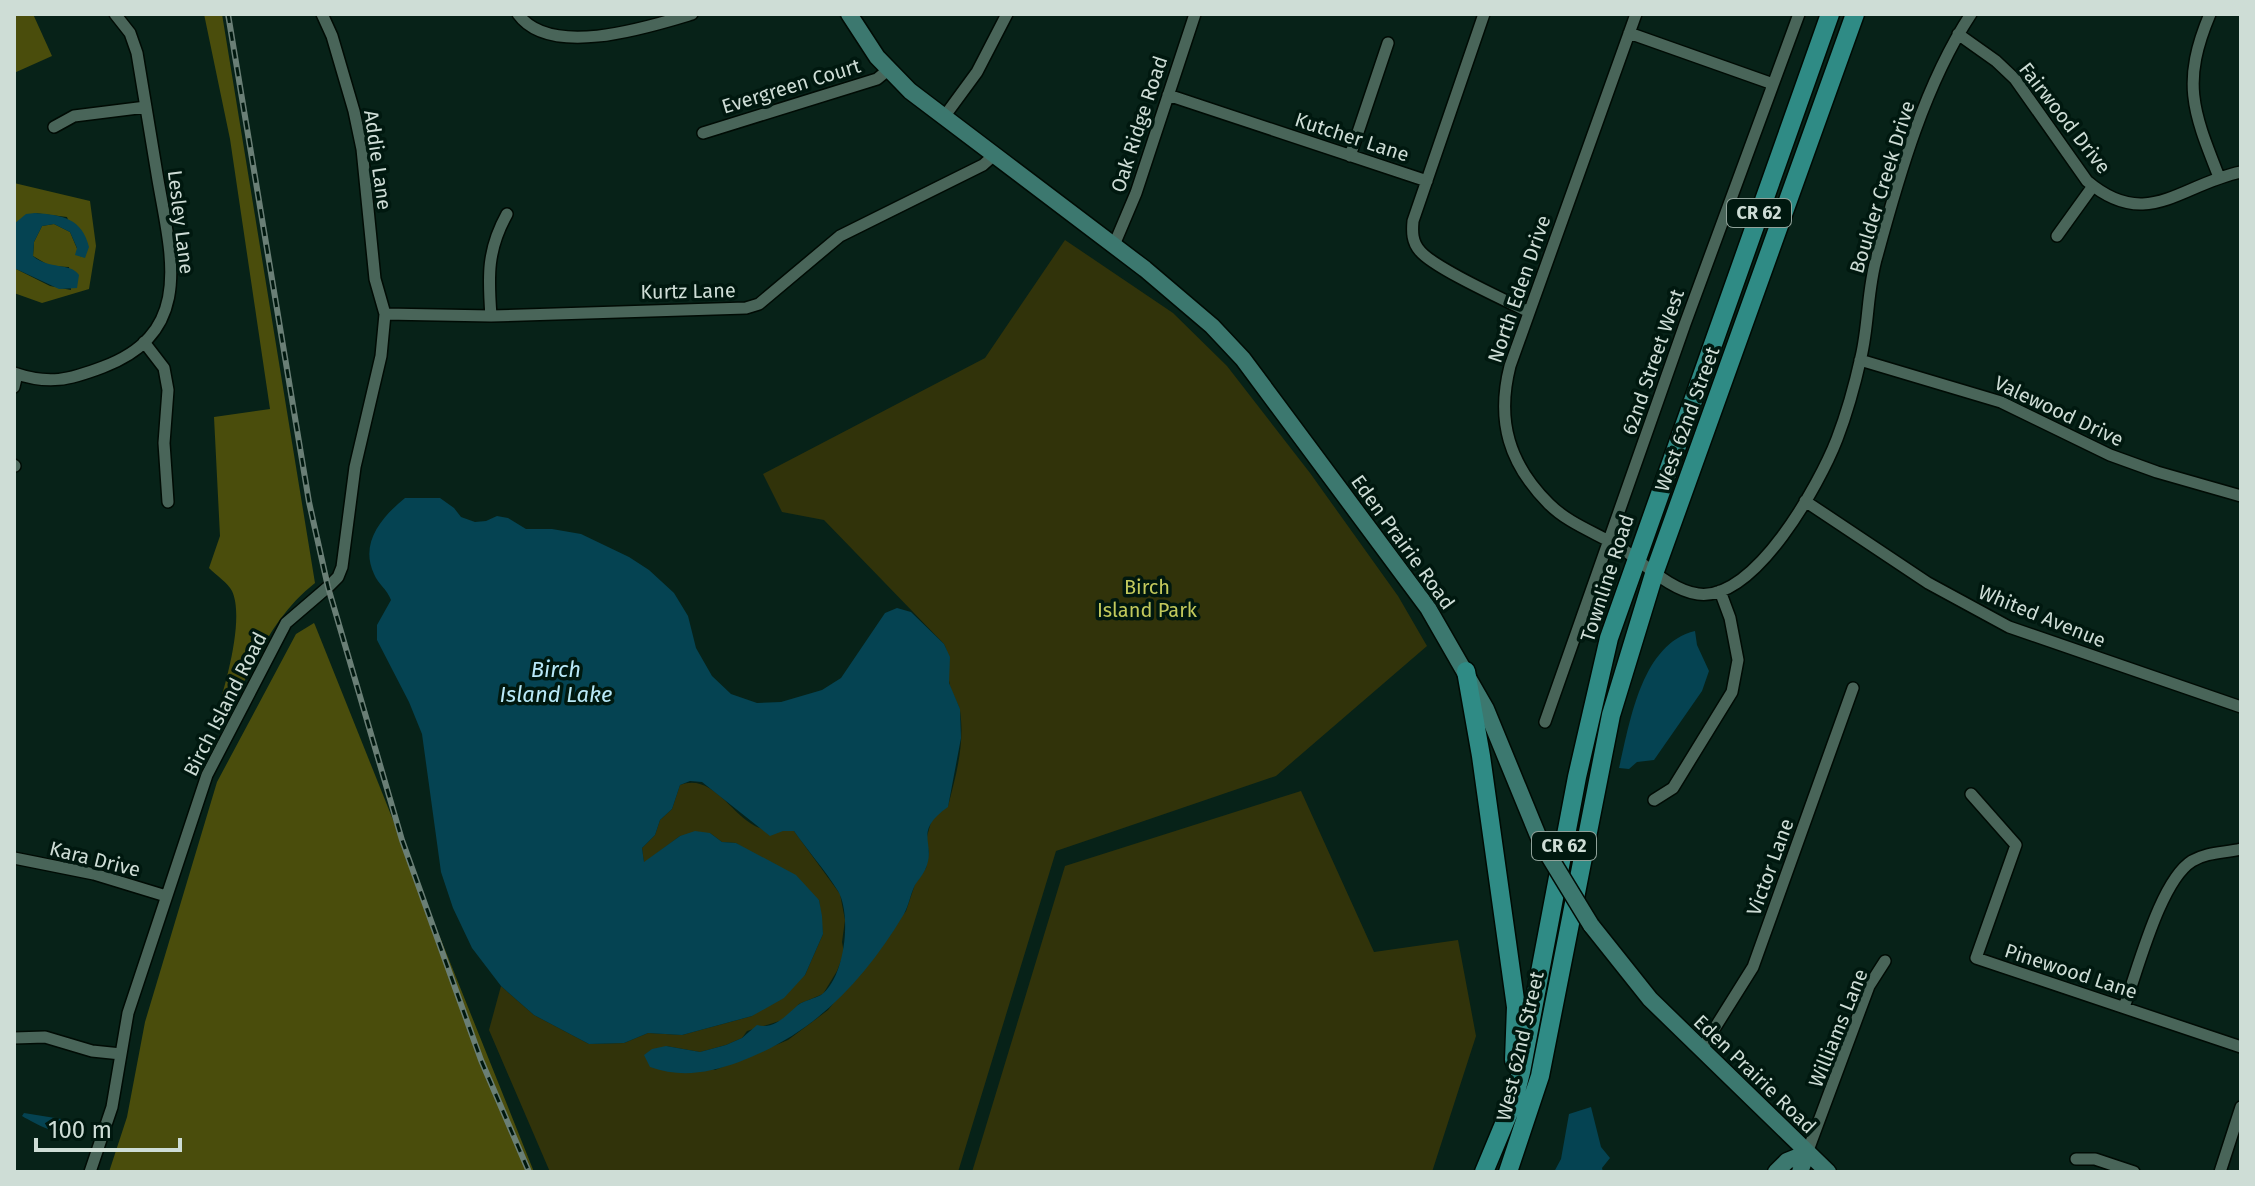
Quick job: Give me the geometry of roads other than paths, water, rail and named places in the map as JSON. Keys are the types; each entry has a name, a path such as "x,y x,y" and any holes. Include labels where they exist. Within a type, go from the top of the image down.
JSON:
{"main road":[{"name":"Eden Prairie Road","path":"849,14 888,70 993,156 1114,245 1212,326 1243,359 1428,608 1486,709 1541,843 1591,925 1650,999 1828,1172"},
{"name":"Townline Road","path":"1484,1172 1514,1100 1521,1072 1592,707 1609,638 1830,14"},
{"name":"West 62nd Street","path":"1508,1172 1540,1076 1611,715 1655,571 1855,14"},
{"path":"1466,671 1516,1007 1515,1054 1499,1135"},
{"path":"1776,1172 1787,1161 1807,1153"},
{"path":"1800,1172 1807,1153"}],"street":[{"name":"Lesley Lane","path":"16,374 42,381 61,380 118,361 144,342 163,315 172,278 172,260 134,43 115,14"},
{"name":"Addie Lane","path":"322,14 332,36 362,149 375,279 385,314"},
{"path":"518,14 526,25 538,31 571,36 628,32 692,14"},
{"path":"944,117 977,72 1007,14"},
{"name":"Oak Ridge Road","path":"1114,245 1136,193 1195,14"},
{"path":"1427,181 1484,14"},
{"name":"North Eden Drive","path":"1610,541 1566,518 1542,497 1513,453 1503,410 1504,387 1636,14"},
{"name":"62nd Street West","path":"1545,722 1685,324 1799,14"},
{"name":"Boulder Creek Drive","path":"1720,591 1752,571 1766,557 1805,501 1838,438 1866,334 1877,255 1932,85 1971,14"},
{"path":"2210,14 2195,53 2192,93 2201,132 2219,177"},
{"path":"1629,33 1773,84"},
{"name":"Fairwood Drive","path":"1958,34 2015,79 2093,186 2117,200 2153,204 2170,200 2219,177 2241,172"},
{"path":"1350,156 1388,43"},
{"name":"Evergreen Court","path":"703,133 877,79 888,70"},
{"name":"Kutcher Lane","path":"1168,95 1427,181 1412,232 1414,243 1421,252 1529,312"},
{"path":"54,127 74,116 146,107"},
{"name":"Kurtz Lane","path":"385,314 491,316 746,308 759,304 840,236 983,165 993,156"},
{"path":"2057,236 2093,186"},
{"path":"491,316 490,256 507,214"},
{"name":"Birch Island Road","path":"90,1172 112,1107 128,1013 207,775 286,623 338,577 342,567 355,467 381,356 385,314"},
{"path":"144,342 164,368 168,390 164,443 168,502"},
{"name":"Valewood Drive","path":"1860,360 2001,402 2110,455 2241,496"},
{"path":"14,387 16,374"},
{"name":"Whited Avenue","path":"1805,501 1928,583 2009,627 2241,707"},
{"path":"1610,541 1664,579 1699,594 1720,591 1730,618 1738,660 1732,692 1673,788 1654,800"},
{"name":"Victor Lane","path":"1701,1050 1753,967 1853,688"},
{"name":"Pinewood Lane","path":"1971,794 2016,845 1976,958 2241,1047"},
{"path":"2124,1007 2171,882 2192,861 2206,855 2241,849"},
{"name":"Kara Drive","path":"14,858 94,874 166,896"},
{"name":"Williams Lane","path":"1807,1153 1869,986 1885,961"},
{"path":"14,1038 45,1037 92,1051 121,1054"},
{"path":"2220,1172 2241,1107"},
{"path":"2076,1159 2095,1159 2134,1172"}],"water":[{"path":"26,214 70,220 86,237 89,247 85,258 75,255 77,248 70,232 54,224 42,226 34,242 33,256 79,275 77,288 59,289 14,268 14,224"},
{"name":"Birch Island Lake","path":"405,498 440,498 461,517 475,522 497,516 508,518 526,529 581,534 629,557 674,593 688,616 696,648 712,676 731,694 757,703 781,702 822,690 841,678 885,613 897,608 911,612 944,644 950,657 949,683 960,709 961,738 948,807 937,816 928,831 928,861 904,914 854,983 813,1021 766,1050 716,1069 684,1073 661,1070 650,1067 644,1055 652,1049 666,1046 700,1052 742,1038 757,1025 775,1024 801,1003 821,995 829,987 841,961 845,930 842,902 833,883 794,831 770,836 702,782 690,781 680,785 672,809 660,820 655,835 642,848 644,862 680,836 695,831 710,833 722,842 736,843 796,875 819,900 823,934 805,975 784,998 752,1016 682,1035 648,1033 624,1043 589,1044 534,1015 501,986 472,948 453,908 441,872 422,734 377,640 377,625 391,600 376,578 369,551 382,522"},
{"path":"1695,631 1697,645 1709,671 1702,691 1654,760 1637,762 1629,769 1619,768 1634,708 1650,668 1677,639"},
{"path":"1591,1107 1601,1147 1610,1158 1602,1168 1603,1172 1554,1172 1561,1159 1569,1114"},
{"path":"24,1113 80,1122 84,1131 79,1136 57,1132 22,1116"}],"railway":[{"path":"228,14 309,502 328,587 402,840 481,1060 529,1172"}],"park label":[{"name":"Birch Island Park","path":"1147,598"}]}
